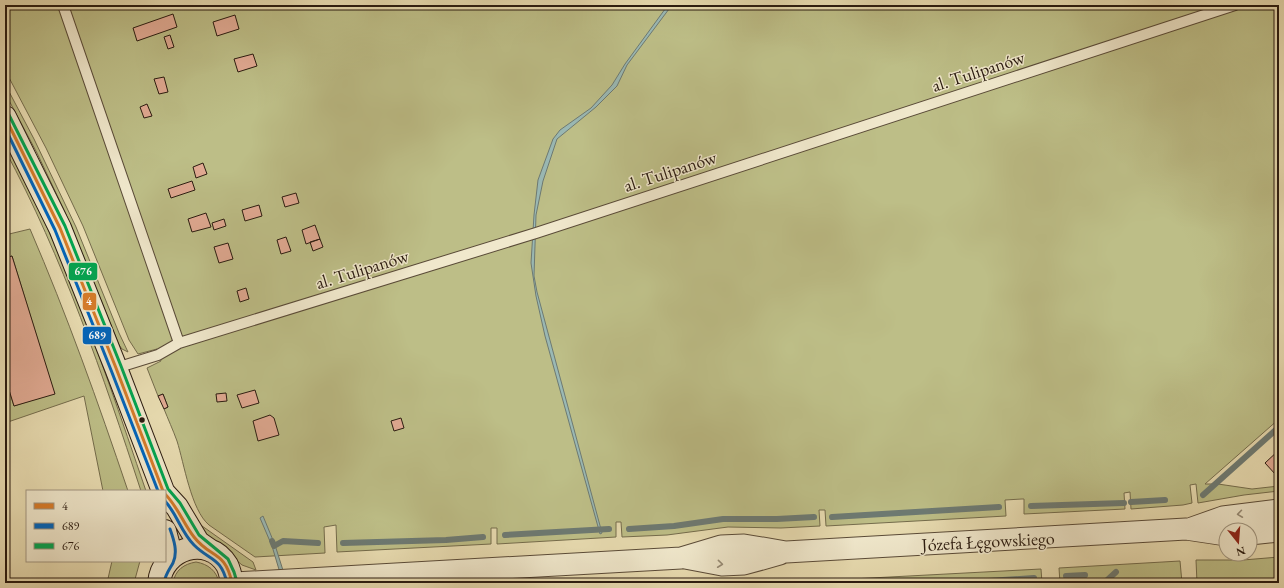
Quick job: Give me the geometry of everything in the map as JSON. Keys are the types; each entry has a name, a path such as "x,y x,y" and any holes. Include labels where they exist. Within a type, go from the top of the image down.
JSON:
{"main road":[{"path":"5,117 60,228 163,490"},
{"path":"166,494 177,507 198,542 219,556 226,564 233,583"},
{"path":"166,535 170,550 169,558"},
{"path":"159,583 159,577 163,567 169,558 176,553 185,549 193,548 211,551"}],"street":[{"name":"Józefa Łęgowskiego","path":"1189,529 1223,517 1279,510"},
{"name":"Józefa Łęgowskiego","path":"233,583 681,558 721,546 738,545 786,552 1189,529 1218,534"},
{"path":"1258,533 1279,531"}],"lane":[{"path":"63,5 179,343"},
{"name":"al. Tulipanów","path":"116,368 158,355 179,343 536,233 1235,5"}],"green space":[{"path":"5,5 1279,5 1279,419 1205,484 1218,484 1252,489 1279,486 1279,491 1198,503 1196,484 1190,485 1192,503 1183,505 1131,509 1130,492 1124,493 1125,509 1024,514 1024,499 1022,499 1005,500 1006,516 826,526 825,510 819,510 820,526 781,528 728,527 667,535 622,537 621,522 616,522 616,537 497,544 497,528 491,528 491,544 337,552 336,525 324,527 325,553 255,557 209,525 197,509 177,441 164,409 168,407 163,394 158,396 147,368 161,361 157,349 138,354 129,340 83,226 46,148 5,70"},
{"path":"5,84 34,139 76,227 128,352 122,349 119,345 65,212 37,153 5,93"},
{"path":"5,141 46,224 68,275 99,355 146,490 141,490 97,361 64,275 26,191 5,150"},
{"path":"30,229 82,359 128,490 103,490 84,396 5,423 5,377 14,406 54,393 12,256 5,258 5,235"},
{"path":"195,521 253,562 256,570 242,565 225,550 211,542"},
{"path":"1279,557 1279,583 1197,583 1196,560 1218,560 1218,562 1258,562 1258,559"},
{"path":"1180,561 1182,583 1060,583 1059,568"},
{"path":"112,562 140,562 134,583 107,583"},
{"path":"196,562 208,566 216,575 219,583 173,583 174,578 181,568"},
{"path":"1041,569 1042,583 852,583 852,579"}],"water":[{"path":"668,5 672,5 627,65 617,86 596,107 557,139 543,181 536,215 534,276 537,292 602,533 600,534 545,336 536,296 531,263 538,180 553,139 560,130 591,108 612,85 625,64"},
{"path":"263,516 275,545 287,583 283,583 272,546 260,518"}],"building":[{"path":"173,14 177,27 137,41 133,28"},
{"path":"235,15 239,29 217,36 213,22"},
{"path":"170,35 174,47 168,49 164,37"},
{"path":"253,54 257,66 238,72 234,59"},
{"path":"164,77 168,92 159,94 154,79"},
{"path":"147,104 152,116 144,118 140,107"},
{"path":"203,163 207,174 196,178 193,167"},
{"path":"192,181 195,190 171,198 168,189"},
{"path":"296,193 299,203 285,207 282,197"},
{"path":"259,205 262,216 245,221 242,210"},
{"path":"206,213 211,227 192,232 188,219"},
{"path":"224,219 226,226 214,230 212,223"},
{"path":"315,225 320,239 306,244 302,230"},
{"path":"286,237 291,251 281,254 277,240"},
{"path":"320,239 323,247 313,251 310,242"},
{"path":"228,243 233,259 219,263 214,247"},
{"path":"12,256 55,394 14,406 5,377 5,258"},
{"path":"246,288 249,299 240,302 237,291"},
{"path":"255,390 259,403 242,408 237,395"},
{"path":"226,393 227,401 217,402 216,394"},
{"path":"163,394 168,407 164,409 158,396"},
{"path":"270,415 274,418 279,435 258,441 253,421"},
{"path":"401,418 404,428 394,431 391,421"},
{"path":"1279,450 1279,475 1276,475 1265,463"}],"waterway":[{"path":"1203,495 1279,427"},
{"path":"1131,502 1165,500"},
{"path":"1031,506 1124,503"},
{"path":"832,517 999,507"},
{"path":"629,529 674,526 723,519 814,517"},
{"path":"505,535 609,529"},
{"path":"343,543 446,540 483,537"},
{"path":"272,541 274,546 283,541 318,543"},
{"path":"1104,583 1116,572"},
{"path":"1066,576 1085,575"},
{"path":"957,583 1034,578"}],"transit line":[{"name":"676","path":"9,115 65,226 168,489"},
{"name":"4","path":"5,117 60,228 163,490"},
{"name":"689","path":"5,128 55,230 158,490"},
{"name":"676","path":"169,490 180,503 199,535 228,559 237,582"},
{"name":"4","path":"166,495 200,544 217,556 226,565 232,583"},
{"name":"689","path":"166,502 182,529 194,545 222,568 227,583"},
{"name":"689","path":"164,583 175,555 174,542 170,529"}]}
